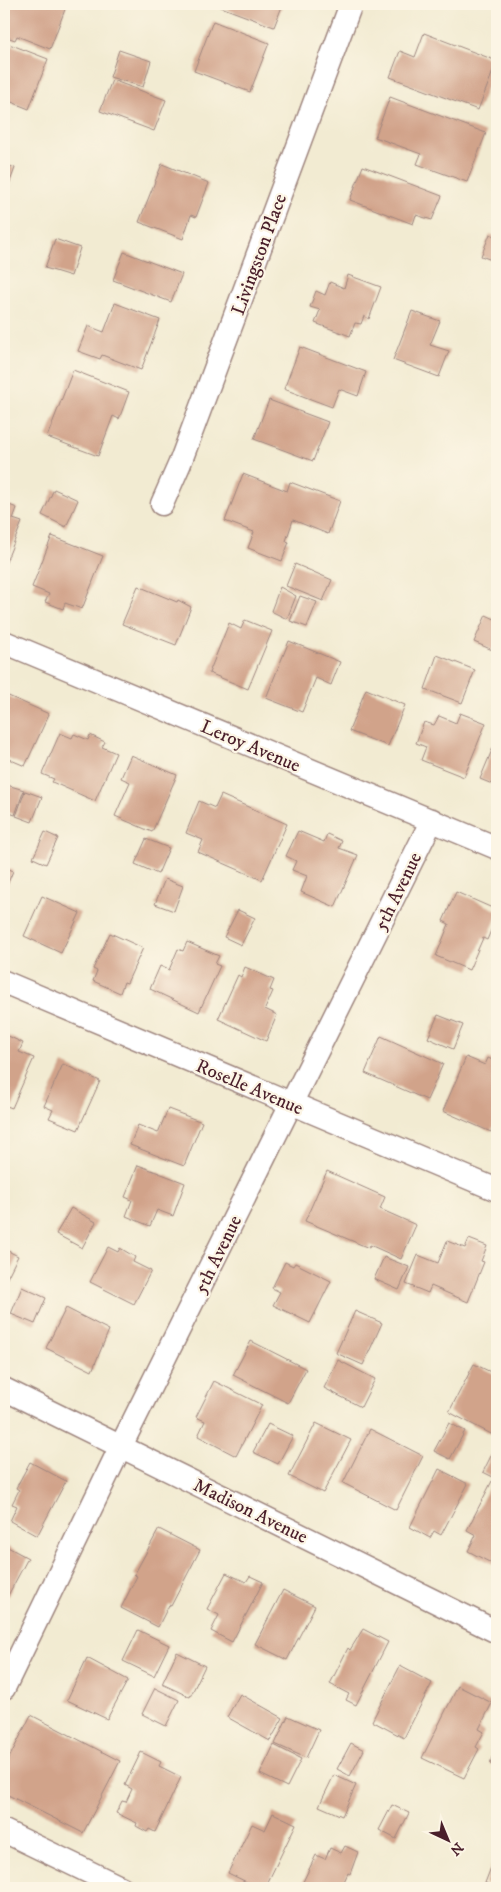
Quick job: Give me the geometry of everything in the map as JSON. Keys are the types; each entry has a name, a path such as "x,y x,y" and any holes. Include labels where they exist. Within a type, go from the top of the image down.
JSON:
{"street":[{"name":"Livingston Place","path":"162,504 180,463 350,4"},
{"name":"Leroy Avenue","path":"4,642 497,848"},
{"name":"5th Avenue","path":"4,1688 121,1446 432,820"},
{"name":"Roselle Avenue","path":"4,982 497,1190"},
{"name":"Madison Avenue","path":"4,1389 497,1632"},
{"path":"4,1831 122,1888"}],"building":[{"path":"4,4 67,4 50,49 17,36 15,40 4,36"},
{"path":"213,4 283,4 274,27"},
{"path":"213,21 269,43 250,92 194,71"},
{"path":"424,33 497,61 478,110 390,77 400,51 415,57"},
{"path":"4,42 48,59 29,109 4,99"},
{"path":"119,50 151,61 143,87 110,77"},
{"path":"112,80 166,100 154,131 100,111"},
{"path":"390,97 486,133 467,182 417,164 421,154 375,137"},
{"path":"4,164 15,168 4,198"},
{"path":"162,164 209,183 196,217 191,215 183,239 139,222"},
{"path":"363,166 442,196 432,220 416,215 413,224 350,200"},
{"path":"490,234 497,237 497,262 481,256"},
{"path":"55,239 80,248 71,276 45,268"},
{"path":"124,252 182,274 171,302 113,280"},
{"path":"348,275 381,287 369,319 364,316 361,324 355,323 350,336 315,323 320,310 310,307 316,291 325,295 330,282 344,288"},
{"path":"115,303 160,320 141,370 102,355 100,359 78,351 88,326 104,332"},
{"path":"412,311 440,321 430,345 449,351 439,377 393,360"},
{"path":"300,347 366,372 358,396 339,389 332,407 284,389"},
{"path":"73,370 129,392 119,419 113,416 98,456 47,437"},
{"path":"269,400 328,422 313,461 254,439"},
{"path":"243,474 287,491 290,482 340,501 328,534 293,520 286,541 289,542 282,561 248,548 254,532 225,521"},
{"path":"54,489 78,500 66,527 42,515"},
{"path":"4,503 17,508 13,519 22,522 4,567"},
{"path":"52,536 103,556 82,609 65,603 63,609 45,602 49,594 32,587"},
{"path":"295,564 332,580 323,601 286,586"},
{"path":"138,586 177,602 178,600 191,607 176,645 122,624"},
{"path":"280,587 296,596 287,619 271,611"},
{"path":"300,596 317,602 307,627 290,621"},
{"path":"486,615 497,620 497,652 474,642"},
{"path":"245,620 272,631 248,689 209,673 229,623 241,629"},
{"path":"289,641 340,662 331,685 316,678 302,712 266,698"},
{"path":"437,655 475,670 462,703 425,689"},
{"path":"366,689 405,705 388,746 349,731"},
{"path":"4,694 49,714 25,766 4,757"},
{"path":"460,713 486,723 464,777 421,760 426,747 416,743 424,722 434,725 439,716 456,723"},
{"path":"60,733 72,738 74,734 88,740 90,735 105,742 102,747 116,753 95,801 52,782 54,779 42,774"},
{"path":"497,738 497,786 480,779"},
{"path":"131,755 177,775 152,832 115,816 130,782 121,778"},
{"path":"7,785 24,790 15,815 4,811 4,793"},
{"path":"25,791 42,797 32,822 16,816"},
{"path":"221,795 287,824 262,880 198,852 203,840 186,833 199,801 215,808"},
{"path":"298,831 324,842 327,834 342,841 339,848 358,855 335,907 301,892 307,876 292,870 296,861 286,856"},
{"path":"45,832 58,838 46,864 33,858"},
{"path":"146,839 169,848 158,874 135,864"},
{"path":"4,866 13,871 4,892"},
{"path":"165,879 183,886 174,911 155,904"},
{"path":"456,892 497,910 497,916 487,940 483,938 469,970 436,956 449,924 443,921"},
{"path":"42,896 80,913 61,953 24,936"},
{"path":"238,910 255,918 241,945 224,937"},
{"path":"110,933 143,948 127,983 124,982 120,993 93,981 97,971 93,969"},
{"path":"187,942 219,956 215,964 220,966 199,1012 150,989 160,966 169,970 178,949 183,951"},
{"path":"245,967 274,980 270,990 273,991 265,1009 277,1015 266,1041 218,1019 238,975 241,977"},
{"path":"438,1015 463,1025 453,1049 428,1038"},
{"path":"4,1034 23,1043 19,1052 34,1058 12,1108 4,1105"},
{"path":"381,1036 443,1064 427,1100 365,1073"},
{"path":"466,1057 485,1065 488,1058 497,1062 497,1118 491,1132 443,1111"},
{"path":"63,1064 100,1081 78,1130 49,1118 53,1110 44,1106"},
{"path":"168,1109 202,1122 184,1166 130,1145 138,1125 158,1133"},
{"path":"138,1165 185,1183 173,1216 157,1210 150,1226 126,1216 132,1200 125,1197"},
{"path":"327,1171 385,1197 380,1209 416,1225 401,1259 370,1245 369,1248 305,1221"},
{"path":"71,1208 96,1222 82,1248 56,1234"},
{"path":"469,1239 487,1246 481,1261 484,1262 468,1302 431,1286 428,1293 406,1284 418,1255 438,1263 447,1241 465,1248"},
{"path":"108,1247 118,1252 120,1248 135,1257 133,1262 151,1271 134,1304 90,1282"},
{"path":"4,1249 18,1256 4,1284"},
{"path":"384,1257 409,1267 399,1290 374,1279"},
{"path":"285,1262 293,1266 295,1263 331,1281 310,1323 273,1305 280,1292 272,1288"},
{"path":"22,1287 46,1298 35,1324 11,1314"},
{"path":"66,1308 109,1330 92,1371 46,1348"},
{"path":"355,1311 382,1323 363,1365 336,1353"},
{"path":"251,1341 306,1369 288,1403 233,1375"},
{"path":"338,1360 375,1379 361,1407 324,1388"},
{"path":"474,1364 497,1375 494,1381 497,1383 497,1437 449,1412"},
{"path":"214,1381 262,1405 236,1456 198,1436 205,1421 196,1417"},
{"path":"316,1423 351,1440 323,1493 289,1476"},
{"path":"449,1423 465,1431 450,1459 434,1451"},
{"path":"268,1424 293,1436 278,1464 253,1452"},
{"path":"370,1429 423,1456 396,1510 343,1483"},
{"path":"497,1444 497,1479 483,1472"},
{"path":"30,1462 66,1481 37,1536 10,1521 17,1506 12,1504 19,1490 16,1488"},
{"path":"439,1469 468,1484 441,1535 434,1531 430,1538 410,1527"},
{"path":"492,1481 497,1484 497,1566 468,1551 476,1535 467,1530"},
{"path":"159,1529 200,1550 158,1627 121,1608 137,1576 134,1575"},
{"path":"4,1545 28,1558 4,1603"},
{"path":"226,1573 246,1582 250,1576 263,1582 232,1642 211,1631 219,1615 207,1609"},
{"path":"283,1590 315,1606 287,1660 255,1644"},
{"path":"363,1629 388,1642 356,1705 346,1700 349,1694 330,1684 348,1648 350,1650"},
{"path":"138,1630 169,1645 154,1676 123,1661"},
{"path":"177,1652 205,1666 190,1697 162,1684"},
{"path":"87,1658 128,1680 107,1719 67,1700"},
{"path":"400,1666 432,1683 404,1738 372,1721"},
{"path":"458,1686 492,1703 479,1729 484,1732 476,1747 479,1749 464,1778 422,1758"},
{"path":"155,1688 179,1700 166,1726 142,1714"},
{"path":"240,1694 283,1718 270,1741 227,1717"},
{"path":"31,1715 120,1761 83,1833 4,1793 4,1768"},
{"path":"288,1716 319,1730 306,1758 275,1744"},
{"path":"497,1742 497,1766 490,1764"},
{"path":"351,1743 364,1750 350,1776 337,1769"},
{"path":"274,1745 301,1759 287,1787 260,1774"},
{"path":"141,1752 161,1762 159,1766 181,1777 155,1832 149,1829 147,1832 136,1826 137,1823 116,1813 122,1801 126,1802 132,1789 125,1785"},
{"path":"334,1775 356,1785 342,1816 319,1806"},
{"path":"392,1805 409,1813 396,1839 379,1830"},
{"path":"273,1813 296,1824 265,1888 259,1888 228,1873 252,1824 265,1830"},
{"path":"345,1846 358,1852 350,1874 348,1873 341,1888 300,1888 316,1855 325,1859 330,1848 341,1853"},
{"path":"495,1857 497,1858 497,1887 485,1883"}]}
